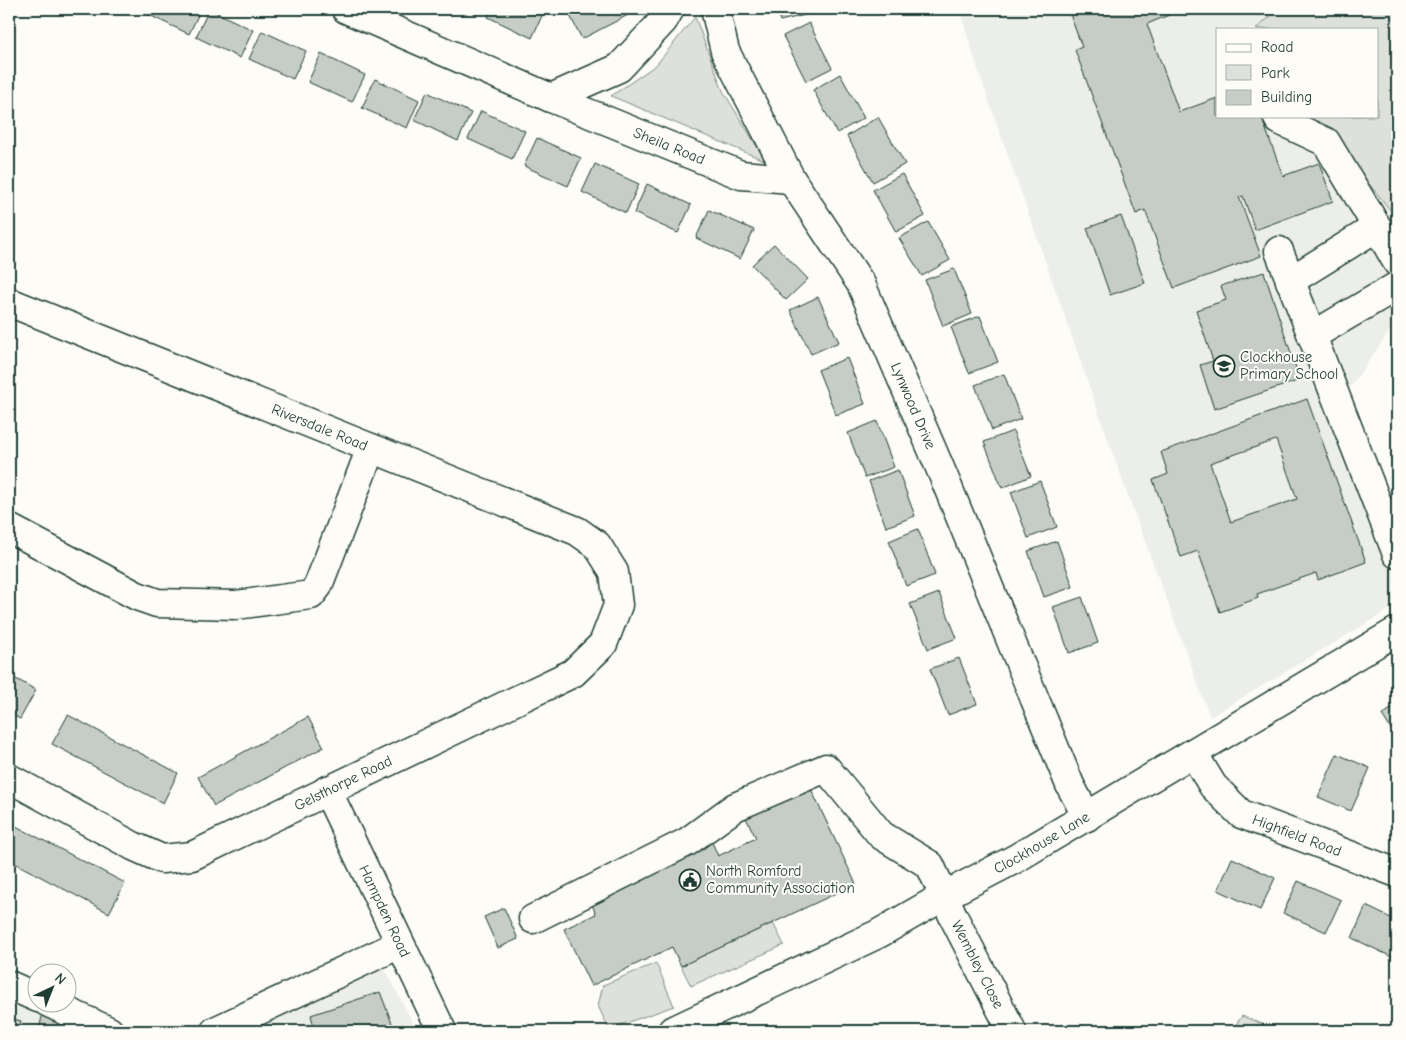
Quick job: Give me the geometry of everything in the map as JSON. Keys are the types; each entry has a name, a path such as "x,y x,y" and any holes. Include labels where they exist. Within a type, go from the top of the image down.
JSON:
{"street":[{"name":"Sheila Road","path":"346,9 551,98 741,175 791,180"},
{"path":"551,98 619,68 663,21 670,9"},
{"name":"Lynwood Drive","path":"715,9 725,52 791,180 861,284 943,476 1070,785 1087,817"},
{"path":"1278,118 1326,142 1397,262"},
{"path":"1290,280 1377,227"},
{"path":"1279,251 1397,554"},
{"path":"1312,336 1397,286"},
{"name":"Riversdale Road","path":"9,302 577,530 597,545 614,572"},
{"path":"9,528 137,596 158,604 236,605 311,595 318,586 371,448"},
{"name":"Gelsthorpe Road","path":"9,778 133,846 162,859 192,856 573,673 604,644 618,605 614,572"},
{"name":"Clockhouse Lane","path":"672,1031 833,965 878,934 1087,817 1397,631"},
{"name":"Highfield Road","path":"1193,753 1213,786 1241,814 1397,873"},
{"name":"Wembley Close","path":"533,919 686,842 735,807 826,768 881,835 930,865 1012,1031"},
{"name":"Hampden Road","path":"327,790 442,1031"},
{"path":"215,1031 400,944"},
{"path":"9,985 28,994"},
{"path":"68,1012 109,1031"}],"shaded area":[{"name":"Clockhouse Primary School","path":"959,9 1397,9 1397,321 1339,403 1397,546 1397,605 1210,717 1122,479 980,76"},
{"path":"384,967 415,1027 411,1031 233,1031"},
{"path":"9,990 28,999 28,1012 58,1012 100,1031 9,1031"}],"green space":[{"path":"1279,9 1397,9 1397,218 1327,133 1298,118 1378,118 1378,28 1257,28"},
{"path":"695,17 723,91 766,161 611,96 656,65"},
{"path":"773,923 784,945 691,986 681,966"},
{"path":"656,963 674,1006 609,1029 598,1006 603,985"},
{"path":"1242,1016 1280,1031 1231,1031"}],"building":[{"path":"125,9 139,9 136,14"},
{"path":"147,9 201,9 189,34 145,13"},
{"path":"209,9 253,30 240,58 196,37"},
{"path":"464,9 479,9 476,14"},
{"path":"491,9 545,9 532,38 488,17"},
{"path":"568,9 625,9 628,15 582,39"},
{"path":"777,9 812,9 813,13 780,21"},
{"path":"1068,9 1167,9 1169,15 1147,24 1179,112 1216,98 1216,118 1262,118 1283,176 1319,163 1333,201 1255,230 1243,196 1239,197 1261,256 1174,288 1145,210 1136,214 1075,50 1082,47"},
{"path":"809,23 832,68 806,81 783,36"},
{"path":"262,31 306,51 293,79 249,59"},
{"path":"321,54 365,75 352,102 308,82"},
{"path":"840,74 864,118 837,133 813,90"},
{"path":"375,79 419,100 407,128 362,108"},
{"path":"427,92 471,113 458,141 414,120"},
{"path":"481,111 525,131 512,159 468,139"},
{"path":"878,117 905,164 873,182 847,136"},
{"path":"537,138 581,158 568,186 524,166"},
{"path":"595,164 639,184 626,213 582,192"},
{"path":"902,174 925,216 896,232 873,190"},
{"path":"647,184 691,205 678,233 634,213"},
{"path":"709,210 754,230 740,259 696,238"},
{"path":"1121,216 1145,283 1110,295 1087,228"},
{"path":"928,222 950,260 922,276 899,238"},
{"path":"774,244 808,279 786,300 752,265"},
{"path":"954,269 972,314 943,326 925,280"},
{"path":"1264,272 1300,380 1214,409 1200,365 1213,361 1196,310 1226,300 1221,286"},
{"path":"818,297 839,342 811,354 790,310"},
{"path":"980,316 998,362 969,373 951,327"},
{"path":"847,358 865,404 836,415 818,370"},
{"path":"1004,374 1021,419 992,430 975,385"},
{"path":"1307,399 1366,562 1318,580 1316,573 1257,594 1258,598 1220,612 1198,551 1181,557 1153,480 1168,474 1161,452","holes":["1276,440 1297,499 1231,522 1210,463"]},
{"path":"877,421 894,467 865,478 848,433"},
{"path":"1013,431 1031,476 1002,488 984,442"},
{"path":"898,470 915,516 886,527 869,481"},
{"path":"1040,481 1057,527 1028,538 1011,492"},
{"path":"918,529 935,575 906,586 889,541"},
{"path":"1057,541 1073,587 1044,597 1028,551"},
{"path":"939,593 957,638 928,649 910,604"},
{"path":"1082,597 1098,643 1069,653 1053,607"},
{"path":"959,658 977,704 948,715 930,669"},
{"path":"9,675 36,690 20,719 9,713"},
{"path":"1397,705 1397,739 1382,715"},
{"path":"68,715 178,773 163,803 52,744"},
{"path":"308,717 324,747 214,806 198,777"},
{"path":"1337,754 1370,768 1351,811 1318,797"},
{"path":"810,787 856,884 681,966 672,947 591,986 564,929 596,914 589,898 711,840 718,856 756,838 743,812"},
{"path":"14,825 125,883 109,913 9,860 9,835"},
{"path":"1232,858 1275,878 1260,910 1218,890"},
{"path":"1298,881 1341,900 1326,932 1283,913"},
{"path":"1366,906 1397,921 1397,952 1394,958 1352,938"},
{"path":"504,908 518,939 498,948 484,917"},
{"path":"380,992 395,1031 315,1031 311,1015"},
{"path":"42,1016 62,1024 62,1031 39,1031"},
{"path":"9,1018 21,1021 19,1031 9,1031"}],"place":[{"name":"Clockhouse Primary School","path":"1224,366"},
{"name":"North Romford Community Association","path":"690,880"}]}
